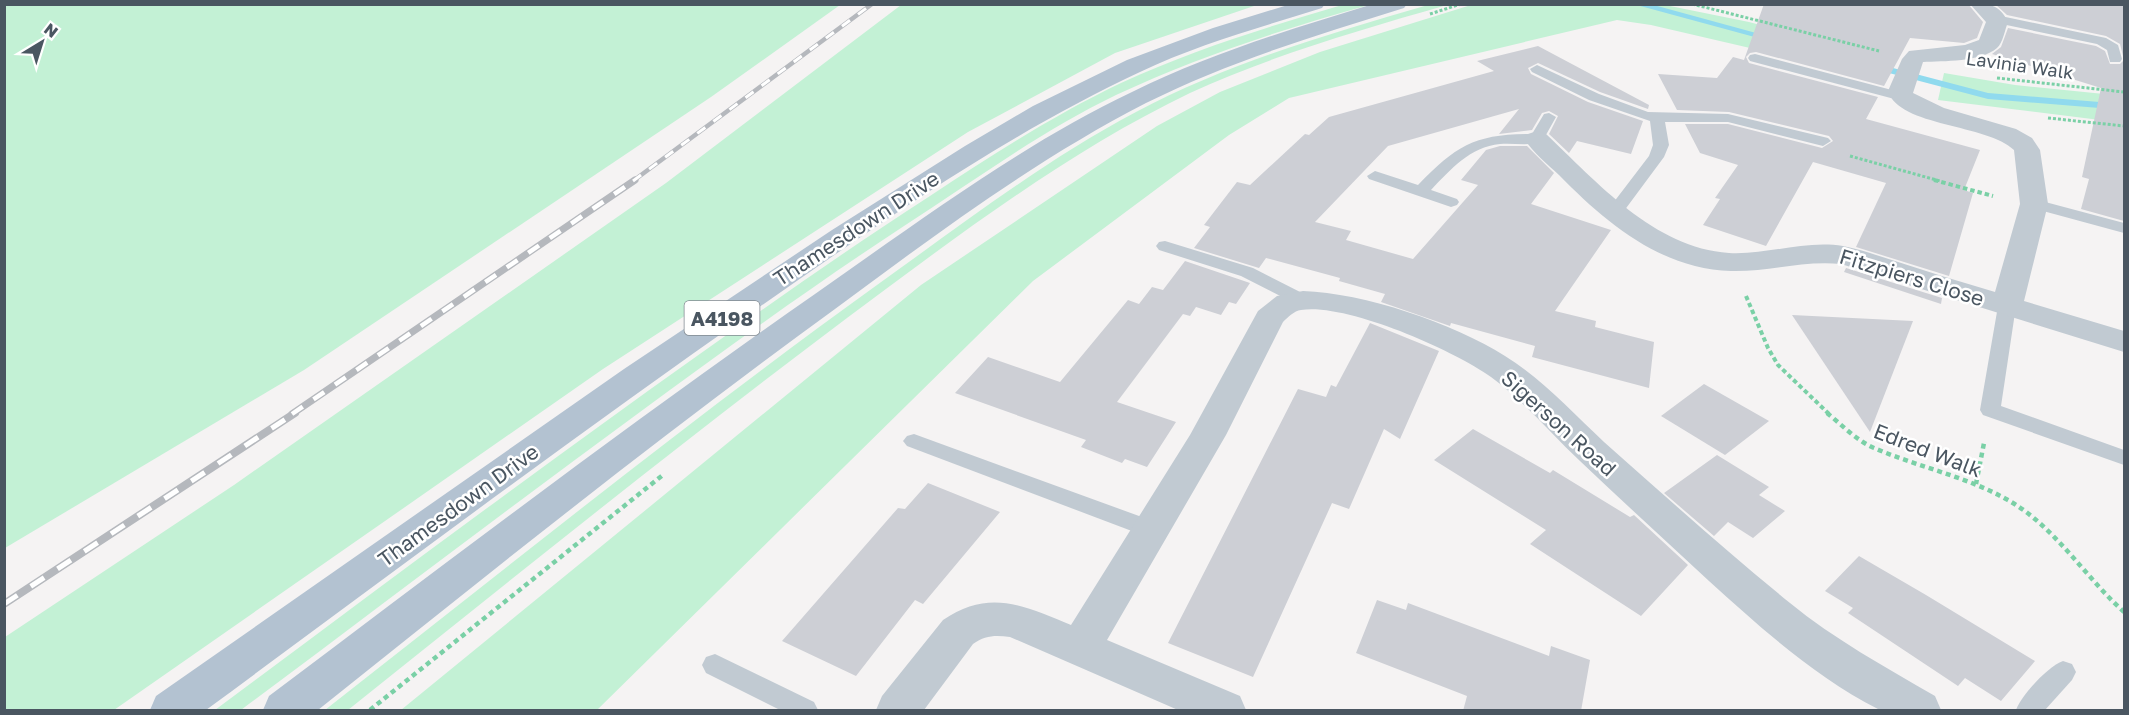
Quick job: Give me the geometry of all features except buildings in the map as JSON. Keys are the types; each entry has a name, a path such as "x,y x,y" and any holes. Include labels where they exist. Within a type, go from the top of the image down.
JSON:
{"main road":[{"name":"Thamesdown Drive","path":"172,711 636,377 842,236 974,152 1042,111 1135,65 1221,33 1315,4"},
{"name":"Thamesdown Drive","path":"285,711 784,330 910,240 1059,141 1143,95 1213,65 1291,37 1409,11"}],"street":[{"path":"1988,12 1997,22 1989,44 1981,49 1924,54 1907,75 1929,111 2007,134 2024,143 2028,150 2027,162 2034,204 2007,306"},
{"name":"Fitzpiers Close","path":"1543,128 1615,212 1630,224 1669,246 1732,262 1832,253 2124,342"},
{"name":"Sigerson Road","path":"1079,649 1153,530 1208,435 1269,318 1283,304 1302,300 1333,302 1365,310 1459,344 1492,363 1527,389 1635,491 1777,617 1820,648 1918,711"},
{"path":"898,711 958,632 965,626 997,617 1015,620 1224,711"}],"lane":[{"path":"1988,12 2101,41 2113,48 2115,59"},
{"path":"1755,58 1907,75"},
{"path":"1538,69 1594,97 1657,118 1735,119 1823,141"},
{"path":"1615,212 1656,157 1661,145 1657,118"},
{"path":"1420,192 1445,165 1464,149 1543,128"},
{"path":"1375,176 1451,202"},
{"path":"2034,204 2124,228"},
{"path":"1165,246 1247,272 1302,300"},
{"path":"2007,306 1990,410 2124,458"},
{"path":"914,441 1153,530"},
{"path":"715,665 805,711"},
{"path":"2029,711 2063,672"}],"path":[{"path":"1409,11 1461,4"},
{"path":"1692,4 1907,75"},
{"name":"Lavinia Walk","path":"1990,77 2124,92"},
{"path":"1823,141 1838,152 1976,192 2034,204"},
{"name":"Edred Walk","path":"1732,262 1768,348 1778,365 1823,410 1872,447 1976,484 2007,499 2039,521 2104,594 2124,612"},
{"path":"1976,484 1990,410"},
{"path":"370,711 669,469"}],"green space":[{"path":"4,5 840,5 711,97 304,370 5,548"},
{"path":"901,5 1257,5 1115,53 968,132 603,369 114,710 5,710 5,637 234,485 666,183"},
{"path":"1342,5 1369,5 1273,34 1178,68 1088,109 1034,140 870,248 738,341 241,710 215,710 515,487 697,356 900,215 1000,151 1072,108 1148,71 1230,40"},
{"path":"1428,5 1447,5 1317,44 1221,79 1144,116 1056,169 1013,197 888,287 721,414 348,710 325,710 599,495 807,336 1036,172 1136,112 1207,79 1279,51"},
{"path":"1471,5 1665,5 1749,22 1881,57 1750,48 1651,25 1617,20 1289,98 1229,135 1033,281 597,710 401,710 921,285 1157,126 1220,92 1320,52"},
{"path":"1944,73 2015,85 2124,96 2124,123 1938,100"}],"waterway":[{"path":"1637,4 1773,39"},
{"path":"1874,66 1988,96 2124,107"}],"railway":[{"path":"633,181 872,4"},
{"path":"292,414 635,180"},
{"path":"4,604 295,413"}]}
